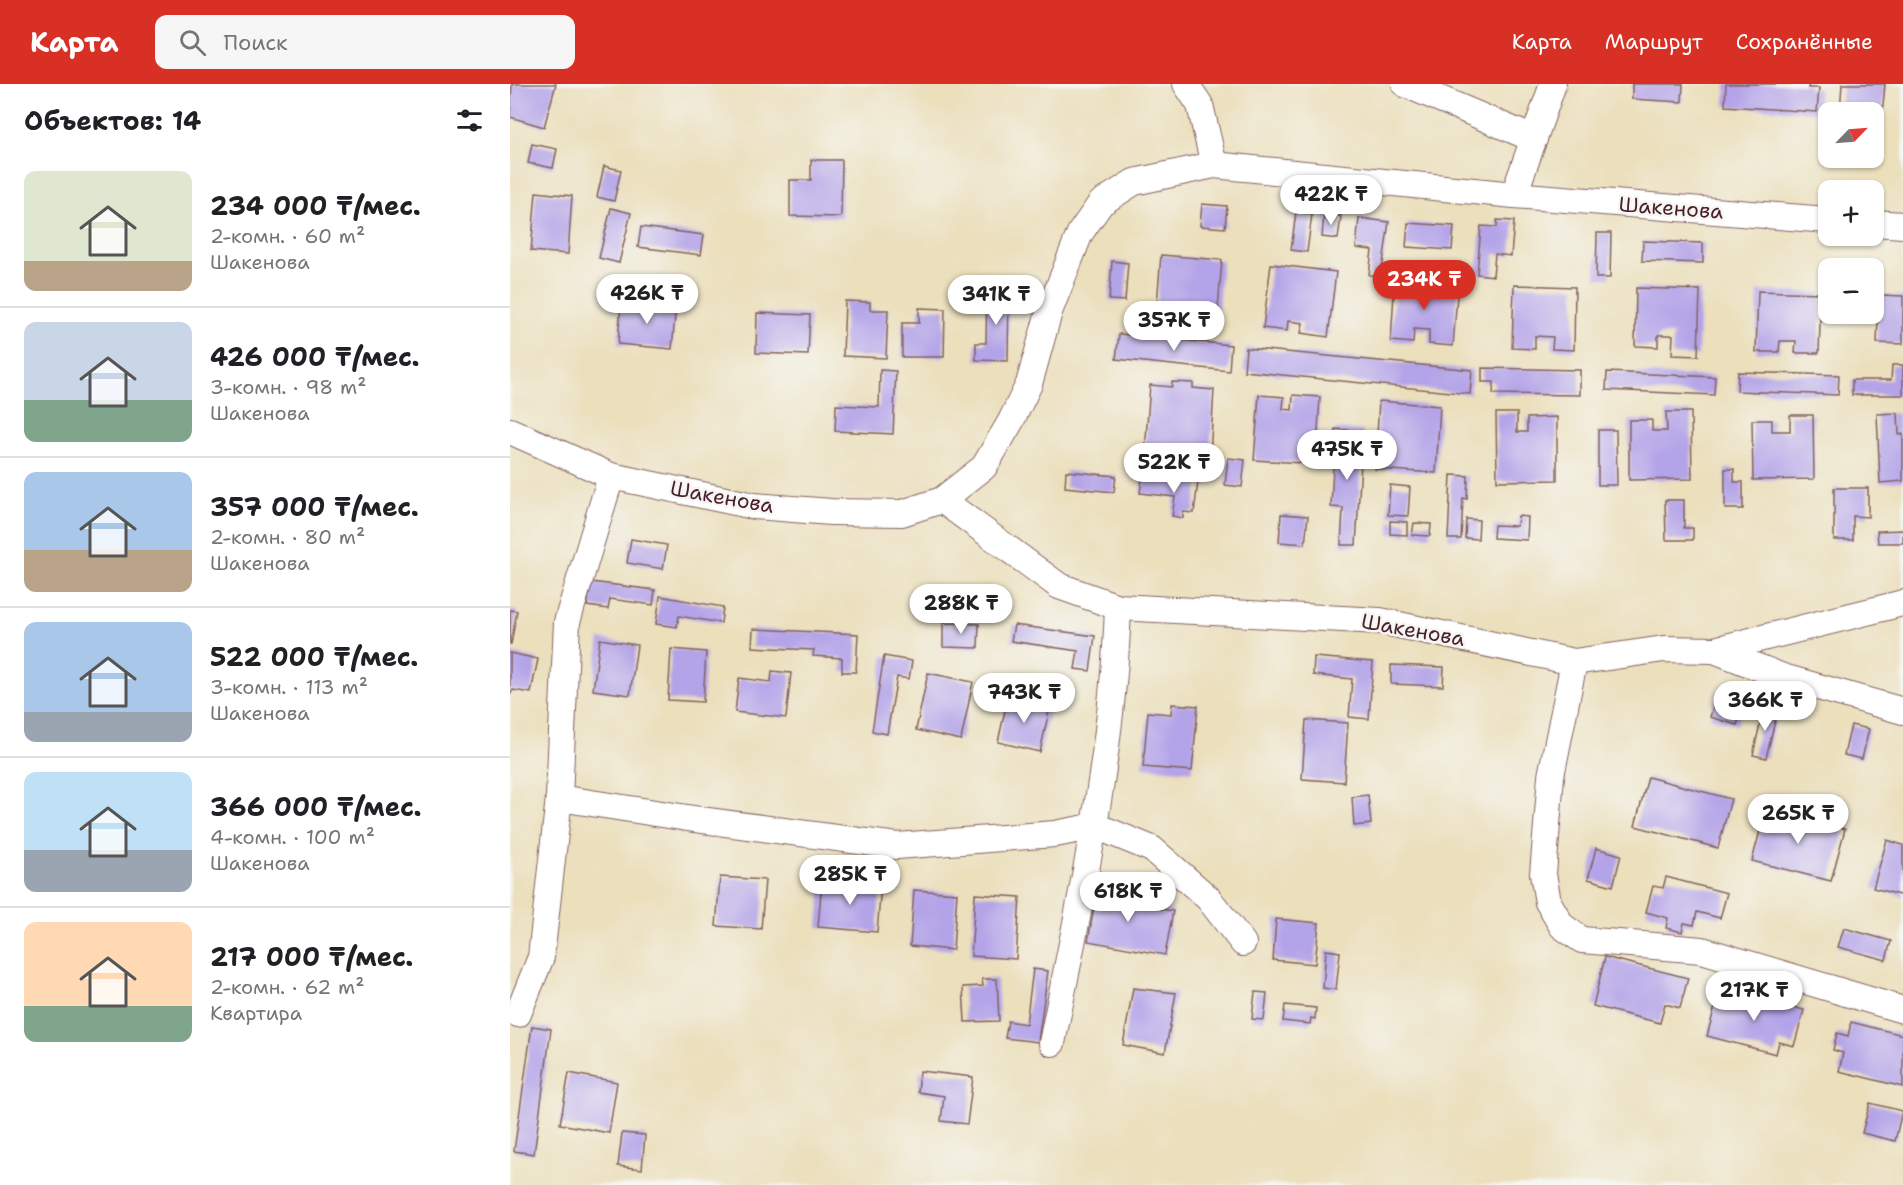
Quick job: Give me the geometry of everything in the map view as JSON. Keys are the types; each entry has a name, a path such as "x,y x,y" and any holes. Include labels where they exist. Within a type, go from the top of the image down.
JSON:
{"street":[{"path":"1186,84 1200,105 1214,165"},
{"path":"1405,84 1534,139"},
{"path":"1514,195 1553,84"},
{"name":"Шакенова","path":"510,431 611,476 754,506 831,512 902,513 942,500 984,467 1011,421 1029,384 1049,312 1080,233 1101,203 1134,182 1214,165 1514,195 1818,219"},
{"path":"1884,224 1903,225"},
{"path":"518,1014 541,957 559,798 567,622 611,476"},
{"name":"Шакенова","path":"942,500 1059,586 1118,607 1380,621 1574,662 1664,649 1714,650 1783,677 1903,711"},
{"path":"1714,650 1903,603"},
{"path":"1052,1043 1096,826 1116,670 1118,607"},
{"path":"1574,662 1551,776 1543,874 1548,902 1562,926 1582,940 1702,950 1903,1010"},
{"path":"559,798 694,819 897,846 1055,834 1096,826 1152,849 1208,898 1243,943"}],"building":[{"path":"512,84 556,84 544,127 510,117"},
{"path":"1632,84 1683,84 1682,102 1632,99"},
{"path":"1726,84 1809,84 1808,88 1819,88 1817,112 1725,106"},
{"path":"1842,84 1885,84 1883,102 1841,102"},
{"path":"532,144 557,149 553,168 528,163"},
{"path":"811,160 842,160 841,217 790,216 790,180 811,180"},
{"path":"604,166 621,170 614,201 597,197"},
{"path":"536,192 572,196 568,254 531,251"},
{"path":"1202,204 1227,206 1225,228 1200,226"},
{"path":"611,208 631,213 619,263 599,258"},
{"path":"1296,212 1312,214 1307,252 1291,250"},
{"path":"1324,214 1341,216 1338,239 1322,237"},
{"path":"1359,218 1389,222 1381,277 1369,275 1372,250 1356,248"},
{"path":"1497,220 1514,221 1511,256 1495,254 1493,276 1477,274 1481,226 1497,227"},
{"path":"1408,223 1454,226 1452,250 1406,247"},
{"path":"641,227 704,235 701,255 638,247"},
{"path":"1597,233 1611,233 1610,278 1596,278"},
{"path":"1643,241 1703,243 1703,263 1642,261"},
{"path":"1161,255 1222,260 1217,321 1194,319 1195,309 1178,308 1177,317 1156,316"},
{"path":"1112,261 1128,263 1125,301 1109,300"},
{"path":"1271,264 1336,272 1328,337 1301,333 1303,323 1288,321 1287,331 1263,328"},
{"path":"1395,278 1458,283 1453,346 1429,344 1429,330 1414,329 1413,343 1391,341"},
{"path":"1514,285 1575,287 1574,350 1552,349 1553,337 1535,336 1535,349 1512,348"},
{"path":"987,286 1009,286 1008,361 976,360 976,343 986,343"},
{"path":"1636,288 1700,290 1698,356 1672,355 1673,335 1658,335 1658,347 1635,346"},
{"path":"1758,291 1818,293 1819,353 1795,353 1796,341 1780,341 1779,352 1756,352"},
{"path":"1884,295 1903,296 1903,344 1877,343 1878,324 1884,324"},
{"path":"621,301 676,305 672,349 618,344"},
{"path":"845,301 870,302 870,310 888,310 886,358 843,356"},
{"path":"919,308 945,309 944,357 902,357 902,323 919,323"},
{"path":"757,313 810,315 808,355 756,353"},
{"path":"1119,334 1231,345 1229,371 1116,359"},
{"path":"1246,348 1472,370 1470,394 1244,371"},
{"path":"1892,365 1903,365 1903,395 1852,395 1852,380 1891,380"},
{"path":"1482,368 1580,370 1580,395 1493,394 1494,382 1482,382"},
{"path":"880,370 896,371 893,434 835,431 836,405 879,407"},
{"path":"1607,372 1715,377 1714,395 1606,390"},
{"path":"1738,372 1839,375 1838,395 1737,391"},
{"path":"1172,382 1193,383 1193,388 1214,390 1210,456 1145,451 1150,385 1172,387"},
{"path":"1259,395 1284,397 1283,409 1292,410 1293,395 1320,397 1316,464 1254,460"},
{"path":"1379,401 1440,406 1436,473 1375,469"},
{"path":"1666,412 1691,412 1692,479 1629,480 1629,420 1652,420 1652,431 1667,431"},
{"path":"1496,413 1517,413 1517,432 1527,432 1527,418 1557,417 1557,480 1497,481"},
{"path":"1898,413 1899,435 1903,434 1903,481 1880,483 1877,414"},
{"path":"1790,415 1813,415 1814,479 1753,480 1752,420 1772,420 1772,431 1790,431"},
{"path":"1335,429 1363,431 1356,545 1341,545 1343,508 1331,507"},
{"path":"1598,430 1616,430 1617,485 1598,485"},
{"path":"1228,458 1245,460 1242,487 1225,485"},
{"path":"1725,469 1734,469 1734,482 1743,482 1743,509 1725,509"},
{"path":"1066,471 1116,476 1114,492 1065,487"},
{"path":"1451,475 1468,476 1467,499 1463,498 1461,539 1448,539"},
{"path":"1142,479 1176,483 1177,479 1198,482 1194,513 1183,512 1183,518 1172,516 1175,497 1140,493"},
{"path":"1390,485 1410,487 1408,516 1388,515"},
{"path":"1834,488 1868,488 1868,517 1853,516 1853,540 1834,540"},
{"path":"1665,500 1684,500 1684,528 1693,528 1693,540 1666,540"},
{"path":"1281,514 1308,516 1305,544 1279,542"},
{"path":"1518,516 1528,517 1527,540 1493,538 1494,525 1517,526"},
{"path":"1466,519 1479,520 1478,539 1465,538"},
{"path":"1390,521 1407,522 1407,535 1390,534"},
{"path":"1414,523 1431,524 1430,536 1412,535"},
{"path":"1903,530 1903,543 1878,543 1877,531"},
{"path":"631,539 667,545 663,569 627,563"},
{"path":"591,582 655,590 653,605 610,599 608,609 587,606"},
{"path":"660,596 723,607 721,623 679,616 677,627 656,624"},
{"path":"510,610 517,611 511,644 510,644"},
{"path":"943,623 979,624 978,648 943,647"},
{"path":"1014,625 1095,636 1090,671 1075,669 1078,651 1011,641"},
{"path":"753,629 858,634 856,672 842,672 842,658 813,656 814,650 752,647"},
{"path":"600,639 637,645 630,695 593,690"},
{"path":"671,649 706,652 703,702 668,700"},
{"path":"510,653 538,659 531,693 513,690 510,695"},
{"path":"884,656 912,661 909,679 897,677 887,734 872,731"},
{"path":"1314,657 1373,662 1369,719 1349,717 1352,679 1313,675"},
{"path":"1391,665 1444,667 1443,686 1391,684"},
{"path":"772,671 791,673 786,718 735,712 739,678 771,682"},
{"path":"928,673 973,682 961,740 916,730"},
{"path":"1718,690 1745,698 1737,725 1710,717"},
{"path":"1008,697 1050,706 1040,752 998,742"},
{"path":"1172,704 1198,706 1192,771 1143,767 1148,712 1171,714"},
{"path":"1764,706 1778,709 1766,758 1753,755"},
{"path":"1306,720 1348,723 1344,782 1302,779"},
{"path":"1851,725 1869,729 1862,759 1844,755"},
{"path":"1648,777 1731,799 1718,848 1635,826"},
{"path":"1368,795 1371,824 1354,826 1352,797"},
{"path":"1766,808 1845,829 1831,881 1752,861"},
{"path":"1887,840 1903,845 1903,896 1873,888"},
{"path":"1596,848 1621,855 1613,886 1588,879"},
{"path":"720,877 765,880 761,929 716,926"},
{"path":"1666,877 1727,893 1720,918 1697,912 1694,925 1684,923 1682,932 1666,928 1668,918 1646,912 1653,886 1663,888"},
{"path":"1099,879 1118,883 1115,901 1173,911 1165,955 1088,941"},
{"path":"822,880 881,885 877,932 818,927"},
{"path":"914,890 957,893 953,950 910,946"},
{"path":"975,894 1020,897 1016,959 971,956"},
{"path":"1276,919 1319,923 1315,964 1273,960"},
{"path":"1844,928 1891,941 1886,960 1838,947"},
{"path":"1326,950 1340,952 1336,990 1323,988"},
{"path":"1605,957 1688,978 1680,1008 1665,1004 1660,1023 1593,1006"},
{"path":"1033,969 1048,971 1038,1042 1005,1038 1008,1021 1026,1024"},
{"path":"982,979 997,979 999,1021 965,1022 963,987 983,986"},
{"path":"1133,988 1176,993 1165,1053 1123,1045"},
{"path":"1720,988 1804,1010 1794,1046 1779,1042 1776,1054 1707,1036"},
{"path":"1255,992 1267,993 1264,1020 1252,1019"},
{"path":"1285,1005 1316,1008 1315,1019 1311,1018 1310,1024 1283,1021"},
{"path":"1851,1022 1903,1035 1903,1087 1839,1071 1843,1053 1833,1050 1837,1033 1848,1036"},
{"path":"532,1026 551,1029 534,1154 514,1151"},
{"path":"920,1071 973,1077 967,1124 941,1121 944,1096 918,1092"},
{"path":"569,1073 617,1082 609,1133 560,1124"},
{"path":"1870,1103 1902,1111 1895,1141 1862,1133"},
{"path":"622,1133 645,1135 642,1169 618,1166"}]}
